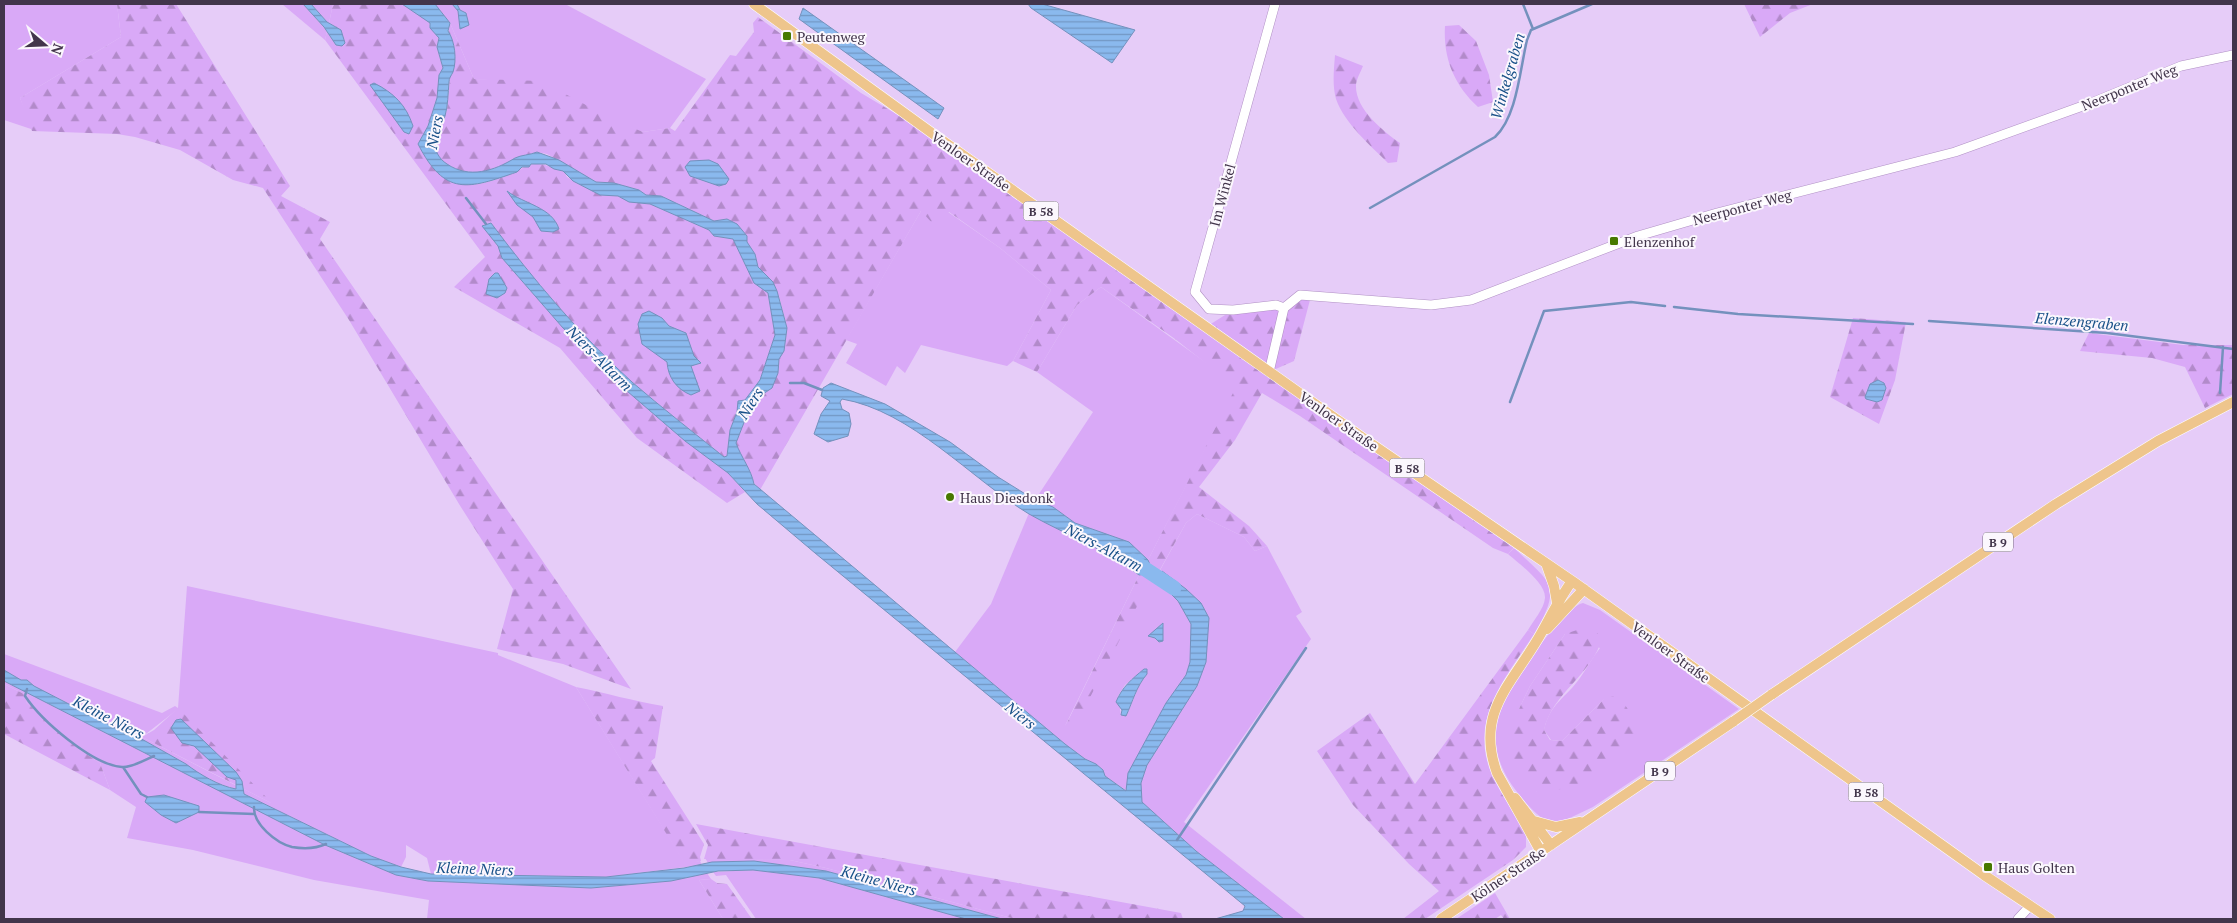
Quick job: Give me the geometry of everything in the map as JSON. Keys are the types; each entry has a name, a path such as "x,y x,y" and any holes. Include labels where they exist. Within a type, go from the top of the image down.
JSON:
{"main road":[{"name":"Venloer Straße","path":"755,4 936,136 1269,372 1584,589 2050,919"},
{"name":"B 9","path":"1551,845 2056,504 2158,442 2233,402"},
{"path":"1546,563 1554,586 1557,603"},
{"path":"1541,852 1503,784 1493,760 1490,734 1491,720 1500,695 1539,637 1557,603 1572,581"},
{"path":"1539,637 1584,589"},
{"path":"1503,784 1551,845"},
{"path":"1534,821 1556,827 1586,821"},
{"name":"Kölner Straße","path":"1441,919 1551,845"}],"street":[{"name":"Im Winkel","path":"1275,4 1196,292 1209,309 1233,310 1276,305 1284,308"},
{"name":"Neerponter Weg","path":"1284,308 1300,295 1431,305 1471,300 1638,236 1717,213 1955,152 2091,103 2181,66 2233,55"},
{"path":"1269,372 1284,308"},
{"path":"2018,919 2030,906"}],"green space":[{"path":"4,4 117,4 121,37 20,98 34,130 4,120"},
{"path":"117,4 176,4 290,186 281,196 330,222 320,239 631,689 563,664 497,649 513,589 459,504 349,320 263,188 233,180 180,150 135,137 117,134 32,131 20,98 121,37"},
{"path":"282,4 303,4 327,31 325,40"},
{"path":"311,4 333,4 329,23 327,22"},
{"path":"333,4 402,4 431,23 429,24 439,38 437,47 443,69 439,75 437,98 428,126 418,144 427,160 447,179 457,184 483,183 514,173 528,165 543,164 564,171 567,177 600,195 618,196 630,202 650,204 709,230 714,236 733,239 754,282 768,293 775,335 760,380 737,412 730,430 727,456 724,457 643,392 613,364 558,306 491,223 483,226 498,246 502,258 563,328 620,385 685,441 728,473 745,492 727,503 637,438 560,348 454,287 485,257 325,40 327,31 336,45 341,30 329,23"},
{"path":"435,4 565,4 706,79 670,128 643,132 502,81 474,79 450,23"},
{"path":"1744,4 1813,4 1790,13 1760,37"},
{"path":"758,17 861,93 950,146 1517,544 1508,554 1493,548 1300,416 1262,393 1235,440 1199,487 1249,526 1267,546 1255,551 1244,537 1197,514 1186,523 1152,584 1149,583 1068,740 1065,727 1139,575 1146,574 1150,567 1148,560 1236,387 1175,339 1101,287 1077,305 1037,372 1013,361 1051,290 1000,248 949,212 934,225 921,211 760,490 750,475 736,443 745,420 763,394 772,388 778,373 779,359 787,328 773,282 758,267 755,254 747,242 747,236 737,225 727,219 714,221 661,196 646,195 639,190 614,183 596,182 547,154 537,152 526,157 516,157 506,165 478,173 458,170 448,165 441,160 435,149 435,140 447,110 450,77 454,64 449,36 450,23 474,79 541,81 614,120 643,132 670,128 675,131 730,55 736,56 754,32 753,23"},
{"path":"1459,25 1476,41 1489,75 1493,102 1478,107 1462,90 1448,60 1445,26"},
{"path":"1335,55 1363,66 1356,83 1357,94 1365,111 1371,118 1400,143 1397,162 1388,163 1345,117 1336,99 1334,88"},
{"path":"921,211 948,212 1000,248 1051,290 1013,361 1007,366 921,345 905,373 897,366 886,386 846,363 857,344 846,340"},
{"path":"1101,287 1237,387 1148,560 1129,542 1075,523 1053,507 1035,500 1093,412 1037,372 1077,305"},
{"path":"1300,295 1311,296 1294,361 1269,372 1206,327 1233,310 1284,308"},
{"path":"1853,318 1906,322 1895,380 1879,424 1830,397"},
{"path":"2089,333 2183,345 2233,345 2233,394 2205,408 2185,367 2152,358 2080,351"},
{"path":"1029,513 1119,559 1139,575 1065,726 1149,582 1153,583 1186,523 1197,514 1244,537 1255,551 1267,546 1302,612 1296,616 1311,639 1184,822 1306,919 1284,919 1196,851 1142,802 1141,783 1147,765 1197,686 1209,618 1162,571 1157,579 1178,601 1191,624 1190,662 1186,675 1166,704 1127,791 1105,776 1103,770 1096,764 1085,759 1065,744 955,652 991,604","holes":["1146,669 1147,674 1126,716 1121,715 1118,696 1125,685"]},
{"path":"1514,548 1537,569 1549,586 1548,605 1534,634 1528,630 1543,606 1544,592 1531,574 1508,554"},
{"path":"187,586 498,653 498,655 576,687 685,863 700,861 702,865 606,877 431,874 427,858 406,845 406,857 401,867 371,856 244,794 242,788 271,803 178,709 142,737 237,786 236,789 202,776 186,764 131,733 126,733 34,686 27,680 21,680 4,670 4,654 162,713 175,706 178,708"},
{"path":"1583,603 1600,610 1739,709 1593,807 1571,818 1555,822 1540,816 1510,783 1498,757 1496,728 1498,715 1508,692 1539,646 1574,607","holes":["1565,634 1600,648 1575,685 1554,707 1544,730 1551,740 1562,741 1604,699 1537,792 1519,709 1530,686"]},
{"path":"1528,630 1534,634 1494,698 1485,732 1485,751 1490,770 1501,792 1523,827 1526,836 1526,847 1513,860 1425,919 1403,919 1439,891 1409,864 1353,805 1317,751 1370,713 1415,784"},
{"path":"1577,630 1596,632 1602,638 1590,662 1563,694 1548,717 1544,730 1550,740 1562,741 1604,699 1613,696 1625,705 1640,727 1607,764 1585,780 1556,790 1537,792 1519,771 1511,755 1511,738 1519,709 1530,686 1565,634"},
{"path":"4,681 325,845 396,875 428,881 591,888 671,881 707,873 711,879 699,880 723,919 427,919 429,900 314,880 193,850 127,838 136,807 110,790 100,763 77,748 26,702 28,696 4,684"},
{"path":"4,684 28,696 26,702 77,748 100,763 110,790 4,734"},
{"path":"576,687 663,706 655,758 651,761 704,844 700,857 701,861 685,864"},
{"path":"178,708 273,804 142,737 154,730"},
{"path":"696,824 1181,913 1183,919 1015,919 790,860 704,859 708,845"},
{"path":"705,858 790,860 1015,919 1002,919 826,871 754,861 708,863"},
{"path":"753,870 819,878 966,919 756,919 726,875 716,876 713,872"},
{"path":"711,879 717,883 727,884 752,919 723,919 699,880"},
{"path":"1495,893 1510,919 1504,919 1501,915 1495,919 1456,919"}],"water":[{"path":"303,4 311,4 327,22 341,30 345,43 342,46 336,45 324,27"},
{"name":"Niers","path":"402,4 435,4 450,23 448,31 454,45 455,62 449,81 446,112 435,141 435,148 438,154 447,164 455,169 481,172 499,167 517,157 537,152 559,160 596,182 614,183 639,190 646,195 661,196 714,221 727,219 737,224 747,236 747,242 755,254 758,267 773,282 787,328 784,351 779,359 778,373 772,388 763,394 745,420 736,443 751,473 754,484 1065,744 1085,759 1096,764 1103,770 1105,776 1126,791 1128,773 1166,703 1186,675 1190,662 1191,624 1178,601 1157,580 1162,571 1201,603 1209,618 1206,662 1197,686 1147,765 1141,783 1142,802 1196,851 1284,919 1215,919 1243,911 1245,906 757,504 728,473 685,441 620,385 563,328 502,258 498,246 482,226 491,223 558,306 613,364 643,392 724,457 727,456 730,430 737,412 738,401 745,400 760,380 775,335 768,293 754,283 733,239 714,236 709,230 650,204 629,202 618,196 600,195 573,181 563,171 554,169 546,164 531,164 529,167 522,167 517,172 500,178 471,185 448,181 438,173 418,144 428,126 437,98 439,75 443,68 437,47 439,38 430,28 430,23"},
{"path":"452,4 457,4 460,10 466,13 469,25 460,29 458,11"},
{"path":"1028,4 1042,4 1135,30 1112,63 1031,8"},
{"path":"803,8 944,108 938,119 799,19"},
{"path":"374,83 388,91 403,106 413,126 409,134 404,132 370,85"},
{"path":"709,160 718,164 729,179 726,184 719,186 690,176 685,167 690,161"},
{"path":"507,191 544,211 559,229 553,232 541,231 533,217 517,205"},
{"path":"495,273 498,273 507,288 505,293 497,298 486,294 489,279"},
{"path":"649,311 662,318 669,326 686,333 694,356 701,363 691,366 700,391 691,395 677,386 669,373 667,362 642,344 638,324 642,314"},
{"path":"1878,380 1884,383 1886,388 1882,400 1877,402 1866,399 1870,384"},
{"path":"831,383 885,404 950,442 998,477 1035,500 1053,507 1075,523 1129,542 1148,560 1151,567 1146,574 1139,575 1113,557 1043,522 1007,500 917,431 893,417 868,406 842,399 840,402 842,409 849,413 851,424 848,436 828,442 814,434 821,414 830,401 821,396 823,388"},
{"path":"1163,623 1163,641 1159,642 1155,638 1148,636"},
{"path":"1144,669 1147,669 1147,674 1137,689 1126,716 1121,715 1122,710 1116,702 1118,697 1128,684"},
{"path":"4,670 21,680 27,680 34,686 125,733 131,733 210,779 236,789 236,780 227,777 194,746 182,743 171,728 176,720 181,719 236,772 242,781 244,794 371,856 401,867 431,874 606,877 684,868 712,862 754,861 826,871 1002,919 966,919 819,878 753,870 718,871 671,881 591,888 428,881 396,875 325,845 4,681"},
{"path":"164,795 199,806 199,812 176,823 161,815 145,802 147,797"}],"waterway":[{"path":"1523,4 1533,29"},
{"name":"Winkelgraben","path":"1370,208 1495,137 1502,128 1513,105 1527,40 1531,30 1592,4"},
{"path":"466,198 486,224"},
{"name":"Elenzengraben","path":"1510,402 1544,311 1631,302 1665,306"},
{"name":"Elenzengraben","path":"1674,307 1738,314 1913,324"},
{"name":"Elenzengraben","path":"1929,321 2107,333 2233,349"},
{"path":"2220,393 2223,347"},
{"path":"790,383 804,383 822,390"},
{"name":"Niers-Altarm","path":"1133,561 1174,588"},
{"path":"1177,840 1306,648"},
{"path":"27,689 25,696 43,717 68,740 96,758 110,764 126,767 154,756"},
{"path":"123,767 141,794 147,797"},
{"path":"254,807 257,820 261,826 286,845 305,848 326,844"},
{"path":"199,812 254,814"}],"place":[{"name":"Peutenweg","path":"787,36"},
{"name":"Elenzenhof","path":"1614,241"},
{"name":"Haus Diesdonk","path":"950,497"},
{"name":"Haus Golten","path":"1988,867"}],"water label":[{"name":"Kleine Niers","path":"109,717"},
{"name":"Kleine Niers","path":"475,868"},
{"name":"Kleine Niers","path":"879,880"}]}
